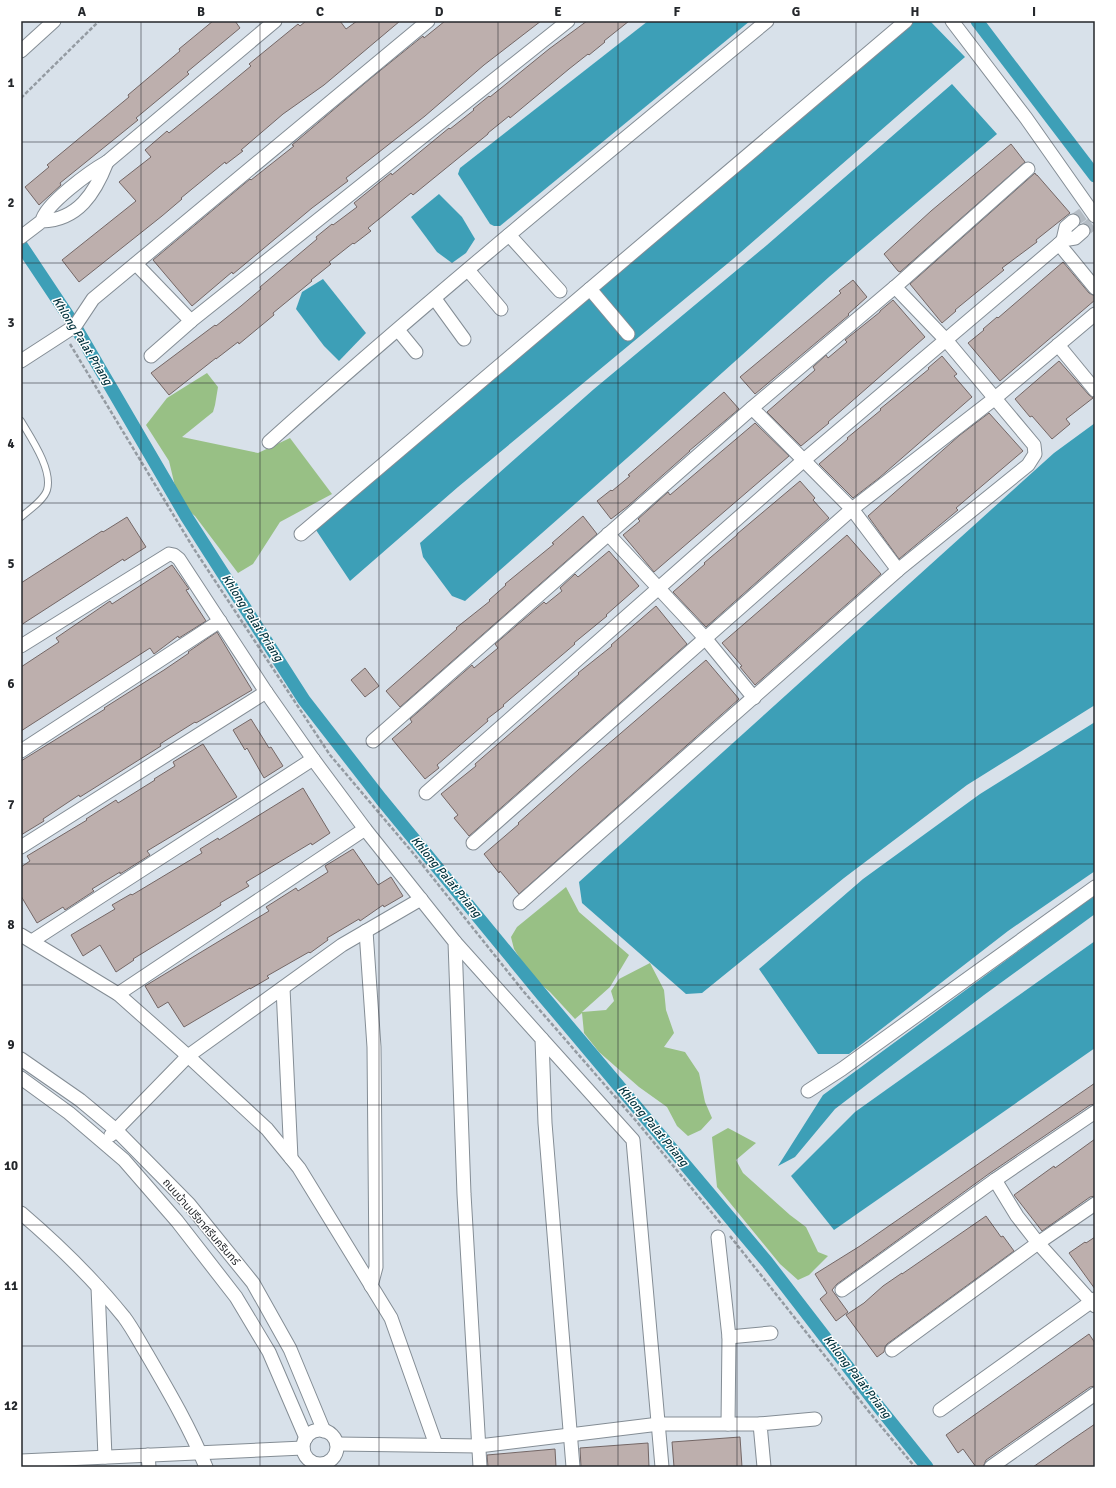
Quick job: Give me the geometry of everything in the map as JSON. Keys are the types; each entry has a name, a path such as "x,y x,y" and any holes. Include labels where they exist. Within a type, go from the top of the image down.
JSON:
{"street":[{"path":"21,51 54,21"},
{"path":"21,237 37,225 52,204 94,169 107,162 275,21"},
{"path":"21,361 69,330 93,299 428,21"},
{"path":"151,356 191,321 568,21"},
{"path":"269,442 323,393 468,270 767,21"},
{"path":"301,534 906,21"},
{"path":"426,793 804,460 1061,242 1066,228 1087,219 1026,118 952,21"},
{"path":"37,225 64,217 80,207 94,191 107,162"},
{"path":"373,741 752,408 895,287 1028,169"},
{"path":"509,236 560,291"},
{"path":"1061,242 1095,288"},
{"path":"136,264 191,321"},
{"path":"468,270 501,309"},
{"path":"520,903 898,570 1028,465 1035,454 1034,445 946,340 895,287"},
{"path":"590,289 628,334"},
{"path":"435,299 464,339"},
{"path":"473,843 852,509 994,399 1095,314"},
{"path":"398,330 416,352"},
{"path":"1058,345 1095,390"},
{"path":"752,408 852,509 898,570"},
{"path":"608,534 705,638 754,698"},
{"path":"21,646 169,554 174,555 179,559 266,692 365,830 455,942 633,1140 662,1467"},
{"path":"21,751 220,621"},
{"path":"21,848 266,692"},
{"path":"313,759 27,938 118,994 267,1129 291,1158 299,1168 391,1318 436,1446"},
{"path":"118,994 365,830"},
{"path":"808,1091 842,1070 1095,887"},
{"path":"104,1142 188,1056 342,945 421,899"},
{"path":"366,931 374,1046 376,1267 372,1286"},
{"path":"455,942 464,1194 480,1467"},
{"path":"283,988 291,1158"},
{"path":"542,1039 545,1122 573,1467"},
{"name":"ถนนบ้านปรีชาศรีนครินทร์","path":"21,1059 80,1100 116,1130 189,1204 253,1283 290,1349 324,1431 332,1434 337,1444 338,1450 335,1463 317,1466 307,1458 305,1443 269,1352 236,1296 177,1221 124,1160 69,1113 21,1078"},
{"path":"842,1290 995,1180 1095,1112"},
{"path":"940,1410 1094,1302 1038,1243 1017,1216 995,1180"},
{"path":"892,1350 1038,1243 1095,1204"},
{"path":"21,1213 98,1287 128,1325 173,1398 206,1467"},
{"path":"722,1231 728,1337 728,1424"},
{"path":"98,1287 105,1457"},
{"path":"728,1337 771,1333"},
{"path":"990,1467 1095,1394"},
{"path":"337,1444 479,1446 659,1424 760,1424 815,1419"},
{"path":"760,1424 764,1467"},
{"path":"21,1461 61,1464 105,1457 149,1461 200,1452 305,1443 315,1431 324,1431"}],"lane":[{"path":"21,421 39,453 48,477 47,491 36,505 21,517"}],"path":[{"path":"21,98 99,21"},
{"path":"69,330 194,549 330,755 413,853 524,992 637,1122 722,1231 915,1467"}],"green space":[{"path":"207,373 218,387 213,412 182,437 258,453 290,438 332,494 280,522 253,564 238,573 195,516 179,503 169,461 146,425 167,398"},
{"path":"566,887 579,912 629,955 610,987 582,1012 606,1010 614,1001 611,991 619,979 650,963 664,990 666,1010 674,1033 664,1047 685,1052 699,1073 705,1102 712,1118 701,1130 688,1136 677,1126 667,1107 639,1087 599,1052 584,1033 582,1013 575,1019 550,992 531,976 514,949 511,937 517,927"},
{"path":"728,1128 756,1143 736,1160 743,1173 790,1215 806,1227 818,1252 828,1256 809,1275 798,1280 780,1264 717,1187 712,1137"}],"water":[{"path":"648,21 750,21 500,226 490,224 458,174 460,168"},
{"path":"914,21 930,21 965,57 733,259 458,487 350,581 316,530 474,393 859,70"},
{"path":"952,84 997,134 829,277 465,601 452,596 423,557 420,543 594,389 767,245"},
{"path":"439,194 462,217 475,239 466,253 452,263 437,252 411,217"},
{"path":"323,279 366,333 339,361 324,346 296,309 302,292"},
{"path":"1095,423 1095,705 967,785 844,878 702,993 686,994 582,903 579,882 1054,453"},
{"path":"1095,722 1095,871 1008,931 849,1054 818,1054 759,969 863,879 980,794"},
{"path":"1095,895 1095,914 984,995 835,1109 795,1157 778,1166 823,1095"},
{"path":"1095,941 1095,1048 834,1230 791,1176 855,1112"}],"building":[{"path":"213,21 235,21 240,28 187,72 189,74 136,118 138,120 60,183 61,185 39,205 25,187 49,167 47,165 129,97 128,95 180,51 179,49"},
{"path":"306,21 340,21 346,29 357,21 400,21 324,85 283,114 241,150 243,151 226,164 225,162 181,198 182,199 162,216 79,282 62,260 136,201 119,182 151,157 145,150 167,131 169,133 222,90 251,66 249,64 298,24 300,26"},
{"path":"445,21 541,21 484,65 425,116 346,178 348,181 312,208 233,274 232,272 192,306 153,260 250,179 251,180 294,146 292,145 371,78 423,36 424,38"},
{"path":"587,21 629,21 589,55 588,54 569,69 510,118 509,116 413,195 411,193 368,228 371,231 329,262 331,264 239,344 238,342 169,395 151,373 241,306 261,289 260,287 317,239 316,237 357,207 354,203 391,173 392,175 449,128 450,129 474,110 473,109 489,96 490,97 549,49"},
{"path":"1011,144 1025,162 900,272 898,271 884,254 931,211"},
{"path":"1035,173 1070,213 1036,240 1037,242 1002,268 1004,270 955,310 956,311 942,323 910,284"},
{"path":"1063,262 1089,293 1095,296 1095,300 1000,381 968,343"},
{"path":"853,280 867,297 848,314 849,315 755,394 740,377 841,293 839,291"},
{"path":"893,300 925,337 828,422 829,423 801,446 767,412 815,370 813,367 826,355 828,358 847,342 845,340"},
{"path":"942,356 957,374 954,376 972,397 879,478 853,498 819,464"},
{"path":"1059,361 1093,398 1066,419 1070,424 1052,439 1032,416 1030,417 1015,399"},
{"path":"724,392 739,409 689,451 628,506 611,519 597,501 630,476 628,475"},
{"path":"989,413 1023,451 956,508 958,510 899,559 868,516 960,435"},
{"path":"755,423 789,456 654,572 623,535 640,521 638,519 668,492 670,495"},
{"path":"800,481 815,498 813,500 829,518 706,627 673,592 737,534"},
{"path":"583,516 597,534 400,707 386,691 457,629 456,628 490,601 489,600 506,585 505,584 554,544 552,543"},
{"path":"127,517 146,547 124,561 123,559 21,625 21,583 102,531 103,532"},
{"path":"847,535 881,574 755,685 740,667 742,666 722,643"},
{"path":"609,551 639,586 606,615 607,616 574,643 575,644 487,719 488,721 437,765 439,768 425,779 392,739 412,722 410,719 472,665 474,668 498,648 495,644 544,602 546,604 562,591 560,588 575,574 578,577"},
{"path":"172,565 189,589 186,590 206,621 179,638 178,636 154,654 150,648 21,731 21,667 59,642 56,638 110,601 112,604"},
{"path":"656,606 687,644 469,836 454,818 458,815 441,794 476,766 475,764"},
{"path":"217,632 252,690 196,723 195,722 160,744 161,746 80,797 79,795 43,819 44,821 21,835 21,761 105,709 104,708 189,653 188,652"},
{"path":"706,660 739,699 519,894 500,871 499,873 484,854 578,770"},
{"path":"365,668 379,686 365,697 351,680"},
{"path":"251,719 269,748 271,747 283,766 264,778 247,748 245,750 233,730"},
{"path":"203,744 237,797 147,851 150,855 120,874 120,872 92,889 94,891 65,910 63,907 37,923 21,896 21,867 30,861 27,856 87,820 86,819 116,800 118,803 155,780 154,779 175,766 173,762"},
{"path":"303,788 330,833 312,845 311,843 246,882 249,886 133,959 134,960 116,972 100,945 83,956 71,935 115,909 112,905 131,894 132,895 202,853 200,849 218,838 219,840"},
{"path":"353,849 378,885 391,877 403,896 384,907 383,905 360,921 359,919 327,938 328,940 310,953 309,952 267,976 269,978 184,1027 168,1002 158,1008 145,986 269,911 266,907 296,888 298,891 328,872 325,866"},
{"path":"1095,1083 1095,1104 1090,1105 990,1173 837,1284 832,1290 848,1312 836,1321 820,1299 827,1293 815,1274 860,1246"},
{"path":"1095,1139 1095,1196 1090,1197 1042,1231 1014,1195"},
{"path":"986,1216 1001,1237 1003,1236 1014,1251 887,1344 884,1352 877,1357 846,1315 864,1303 883,1286"},
{"path":"1095,1237 1095,1289 1069,1253"},
{"path":"1089,1334 1095,1343 1095,1386 1090,1387 986,1460 983,1467 976,1467 963,1449 958,1453 946,1435"},
{"path":"1095,1424 1095,1467 1033,1467 1067,1443"},
{"path":"740,1437 742,1467 674,1467 672,1442"},
{"path":"648,1443 649,1467 581,1467 580,1448"},
{"path":"555,1449 556,1467 488,1467 487,1455"}],"waterway":[{"path":"977,21 1095,176"},
{"name":"Khlong Palat Priang","path":"21,245 75,326 186,516 304,700 381,799 543,996 767,1262 927,1467"}],"tunnel":[{"path":"1073,221 1083,214"},
{"path":"1083,231 1092,224"}]}
